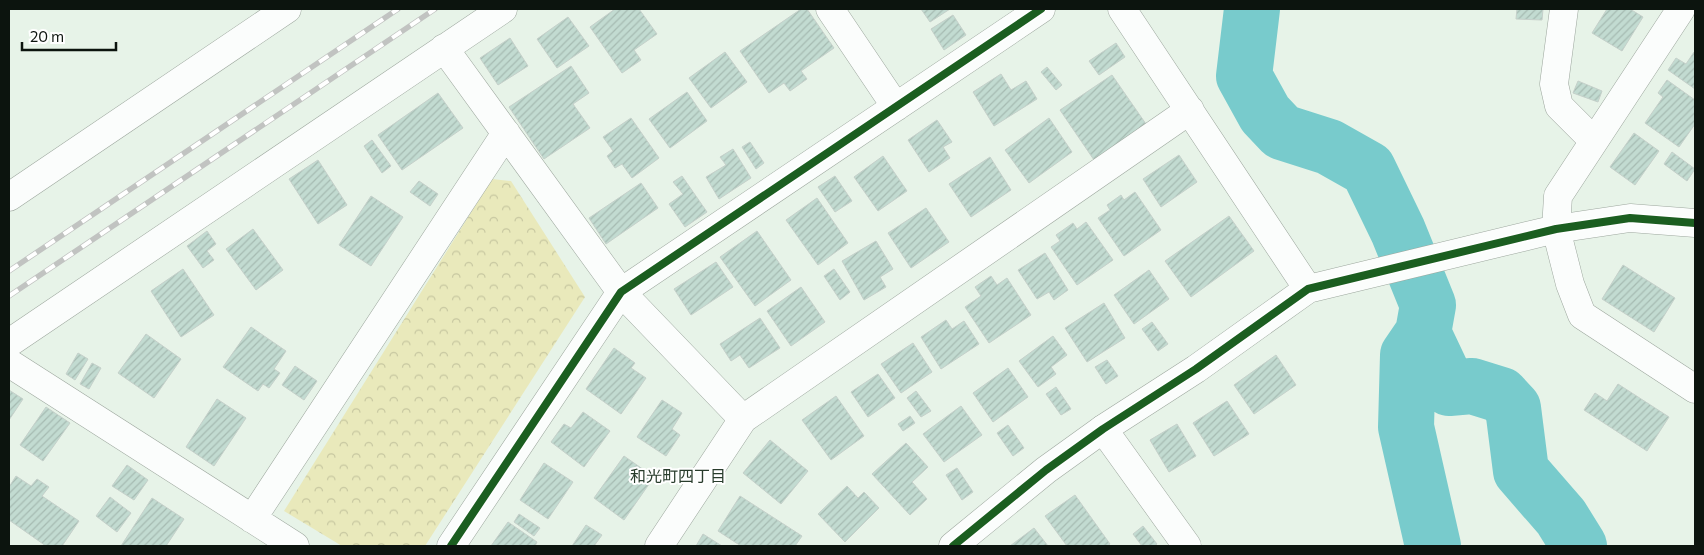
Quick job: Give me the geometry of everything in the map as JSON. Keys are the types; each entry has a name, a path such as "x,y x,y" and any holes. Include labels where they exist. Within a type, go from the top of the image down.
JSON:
{"street":[{"path":"9,197 286,9"},
{"path":"9,343 503,9"},
{"path":"830,9 896,107"},
{"path":"451,546 621,292 1041,9"},
{"path":"1122,9 1308,289"},
{"path":"1564,9 1554,84 1559,106 1594,141"},
{"path":"1681,9 1558,196 1556,228 1570,284 1582,315 1695,389"},
{"path":"444,48 621,292 743,419"},
{"path":"659,546 743,419 1190,110"},
{"path":"252,519 506,133"},
{"path":"953,546 1046,470 1104,429 1196,369 1308,289 1556,228 1630,218 1695,224"},
{"path":"9,362 295,546"},
{"path":"1104,429 1185,545"}],"green space":[{"path":"492,179 511,181 585,297 425,546 342,546 284,511"}],"building":[{"path":"615,9 639,9 657,34 634,50 641,60 622,73 590,27"},
{"path":"801,9 807,9 834,48 801,71 807,79 790,91 784,83 769,93 740,51"},
{"path":"921,9 950,9 930,22"},
{"path":"1517,9 1543,9 1542,20 1516,19"},
{"path":"1607,9 1630,9 1643,17 1622,51 1592,33"},
{"path":"953,15 966,35 944,50 931,29"},
{"path":"568,17 589,46 557,68 537,39"},
{"path":"510,38 528,66 498,85 480,58"},
{"path":"1116,43 1125,57 1099,75 1089,61"},
{"path":"725,52 747,82 711,108 689,78"},
{"path":"1694,52 1695,89 1668,70 1676,58 1686,64"},
{"path":"571,66 589,93 573,104 590,128 544,159 509,107"},
{"path":"1047,67 1062,85 1056,90 1041,72"},
{"path":"1001,74 1011,90 1026,81 1037,99 994,126 973,92"},
{"path":"1112,75 1146,124 1094,160 1060,110"},
{"path":"1667,80 1695,100 1695,124 1679,147 1645,123 1663,97 1658,93"},
{"path":"1578,81 1602,91 1598,102 1573,93"},
{"path":"687,92 707,121 670,148 649,119"},
{"path":"438,93 463,128 402,170 378,135"},
{"path":"631,118 659,158 632,178 622,164 615,168 607,156 613,151 603,137"},
{"path":"1049,118 1072,152 1029,183 1005,150"},
{"path":"937,120 952,142 943,147 950,158 929,172 908,140"},
{"path":"1634,133 1659,151 1635,185 1610,167"},
{"path":"372,140 391,166 382,173 364,146"},
{"path":"750,142 764,163 756,169 742,147"},
{"path":"733,149 751,178 719,199 706,177 726,165 720,157"},
{"path":"1672,152 1695,169 1687,181 1664,164"},
{"path":"1179,155 1197,182 1161,207 1143,179"},
{"path":"883,156 907,191 878,211 854,177"},
{"path":"990,157 1011,190 971,217 949,184"},
{"path":"318,160 347,205 318,224 289,179"},
{"path":"682,176 707,212 685,227 669,204 683,194 673,182"},
{"path":"835,176 852,201 835,212 818,187"},
{"path":"419,181 438,194 430,206 410,192"},
{"path":"641,183 658,208 606,244 589,218"},
{"path":"1135,192 1161,230 1124,256 1098,218 1110,210 1107,205 1121,195 1124,200"},
{"path":"371,196 403,217 371,266 339,245"},
{"path":"817,198 848,243 818,265 786,220"},
{"path":"926,208 949,242 911,268 888,233"},
{"path":"1229,216 1254,251 1191,297 1165,261"},
{"path":"1086,222 1113,260 1077,285 1051,247 1060,241 1056,235 1073,223 1077,229"},
{"path":"253,229 283,270 256,290 226,249"},
{"path":"207,231 216,244 207,251 214,260 203,268 187,246"},
{"path":"757,231 791,280 755,306 720,257"},
{"path":"876,241 893,269 880,277 886,287 864,300 842,261"},
{"path":"1045,253 1068,290 1054,300 1049,292 1037,299 1018,270"},
{"path":"716,262 733,287 691,315 674,289"},
{"path":"1623,265 1675,298 1654,332 1602,299"},
{"path":"183,269 214,315 181,337 151,291"},
{"path":"834,269 850,292 840,300 824,276"},
{"path":"1149,270 1169,299 1134,324 1114,295"},
{"path":"991,276 997,285 1007,278 1031,315 989,343 965,307 981,296 975,287"},
{"path":"801,287 825,322 791,346 767,311"},
{"path":"1104,303 1125,338 1087,362 1065,328"},
{"path":"760,318 780,348 749,368 740,355 731,361 720,344"},
{"path":"946,320 952,329 964,321 979,344 941,369 921,337"},
{"path":"1152,322 1168,344 1158,351 1142,329"},
{"path":"251,327 286,351 274,369 280,373 269,388 263,384 258,391 223,367"},
{"path":"146,334 181,359 154,398 118,373"},
{"path":"1053,336 1067,355 1051,367 1056,374 1038,387 1019,361"},
{"path":"913,343 932,372 901,393 881,364"},
{"path":"614,348 635,363 631,368 646,378 621,414 586,389"},
{"path":"78,353 88,359 75,380 66,374"},
{"path":"1276,355 1296,385 1254,414 1234,385"},
{"path":"1107,360 1118,376 1106,384 1095,367"},
{"path":"92,363 101,368 89,389 80,384"},
{"path":"295,366 317,381 304,400 282,385"},
{"path":"1008,368 1028,397 993,422 973,393"},
{"path":"878,374 895,398 868,417 851,392"},
{"path":"1618,384 1669,417 1647,451 1584,410 1595,393 1607,401"},
{"path":"1056,387 1071,409 1061,415 1046,394"},
{"path":"9,390 23,399 9,420"},
{"path":"916,391 931,411 921,417 907,398"},
{"path":"836,396 864,436 831,460 802,420"},
{"path":"217,399 246,418 214,466 186,447"},
{"path":"662,400 682,413 672,429 680,435 666,456 637,437"},
{"path":"1227,401 1249,434 1214,456 1193,423"},
{"path":"961,406 982,435 944,462 923,434"},
{"path":"46,407 70,423 43,461 20,445"},
{"path":"583,412 610,431 584,467 551,442 564,424 571,428"},
{"path":"910,416 915,423 903,431 898,424"},
{"path":"1177,424 1196,456 1169,472 1150,440"},
{"path":"1008,425 1024,448 1013,456 997,433"},
{"path":"770,440 808,471 781,504 743,473"},
{"path":"906,443 928,467 912,482 927,499 910,515 872,474"},
{"path":"624,456 654,477 624,520 594,498"},
{"path":"544,463 573,482 548,519 520,500"},
{"path":"127,465 148,480 134,500 112,486"},
{"path":"957,468 973,492 962,500 946,475"},
{"path":"16,476 31,486 37,479 49,487 42,496 79,521 62,546 46,546 9,520 9,487"},
{"path":"847,486 858,498 864,492 879,508 845,542 818,514"},
{"path":"1075,495 1110,544 1107,546 1067,546 1045,516"},
{"path":"740,496 802,536 795,546 741,546 718,531"},
{"path":"110,497 131,513 117,532 96,516"},
{"path":"152,498 184,519 166,546 121,546"},
{"path":"519,514 540,528 534,536 514,522"},
{"path":"508,522 537,542 535,546 491,546"},
{"path":"586,525 602,535 594,546 572,546"},
{"path":"1143,526 1157,544 1154,546 1142,546 1133,534"},
{"path":"1034,528 1048,546 1010,546"},
{"path":"703,534 722,546 696,546"}],"waterway":[{"path":"1252,9 1244,76 1265,114 1282,132 1329,147 1368,169 1398,231 1428,305 1423,333 1449,388 1472,386 1501,395 1513,408 1521,471 1561,517 1579,546"},
{"path":"1423,333 1408,355 1406,427 1433,546"}],"railway":[{"path":"9,271 398,9"},
{"path":"9,296 435,9"}],"cycle path":[{"path":"451,546 621,292 1041,9"},
{"path":"953,546 1046,470 1103,429 1196,369 1308,289 1556,229 1630,218 1695,223"}],"district":[{"name":"和光町四丁目","path":"678,475"}]}
